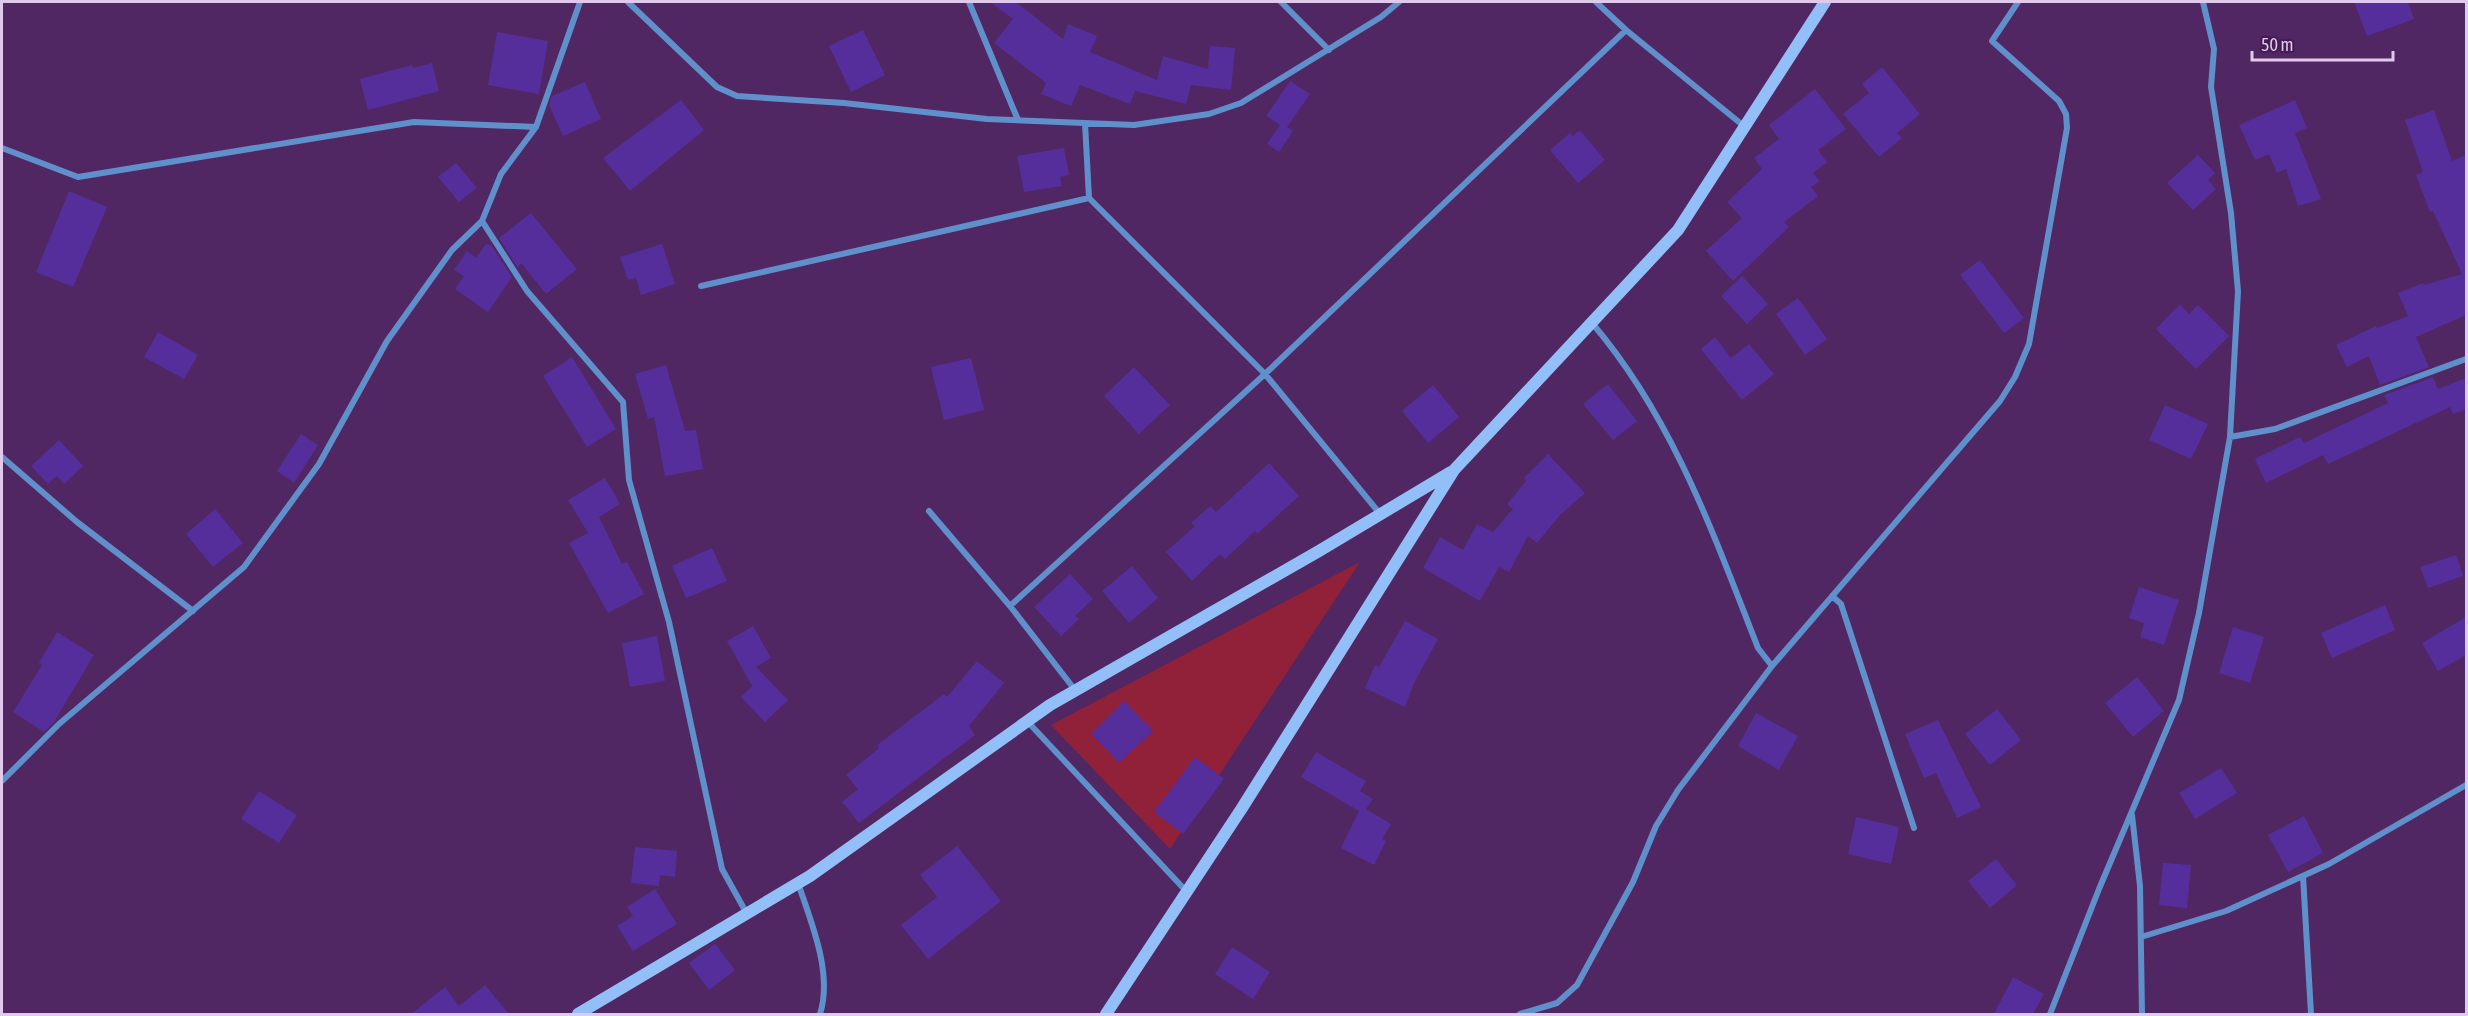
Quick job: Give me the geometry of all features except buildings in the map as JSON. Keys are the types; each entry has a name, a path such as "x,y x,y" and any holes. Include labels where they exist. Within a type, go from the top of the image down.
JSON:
{"street":[{"path":"2,781 59,724 244,567 319,464 387,341 452,250 482,221 501,174 536,127 580,2"},
{"path":"628,2 717,87 737,96 1018,120 1134,125 1209,114 1241,104 1381,17 1399,2"},
{"path":"969,2 1018,120"},
{"path":"1281,2 1329,50"},
{"path":"1596,2 1626,30 1745,127"},
{"path":"1106,1014 1187,892 1454,470 1678,230 1825,2"},
{"path":"1520,1014 1557,1003 1577,985 1633,882 1643,854 1666,807 1772,666 2000,401 2015,377 2028,344 2067,121 2059,101 1992,41 2018,2"},
{"path":"2050,1014 2179,700 2199,613 2229,437 2238,291 2231,213 2211,87 2214,49 2203,2"},
{"path":"1010,606 1265,374 1626,30"},
{"path":"2,148 78,177 414,122 536,127"},
{"path":"1084,123 1089,198 1265,374 1381,514"},
{"path":"701,286 1089,198"},
{"path":"482,221 527,291 623,402 629,480 669,622 722,869 747,914"},
{"path":"1592,323 1637,383 1677,450 1705,512 1758,648 1772,666"},
{"path":"2229,437 2275,429 2466,359"},
{"path":"2,457 77,522 193,611"},
{"path":"578,1014 798,883 1026,721 1075,690 1454,470"},
{"path":"929,512 1010,606 1075,690"},
{"path":"1832,596 1841,604 1914,828"},
{"path":"1026,721 1187,892"},
{"path":"2141,937 2226,911 2329,864 2466,784"},
{"path":"2132,812 2140,885 2142,1014"},
{"path":"2303,876 2311,1014"},
{"path":"798,883 822,970 823,1003 820,1014"}],"shaded area":[{"path":"1360,562 1170,849 1051,725"}]}
